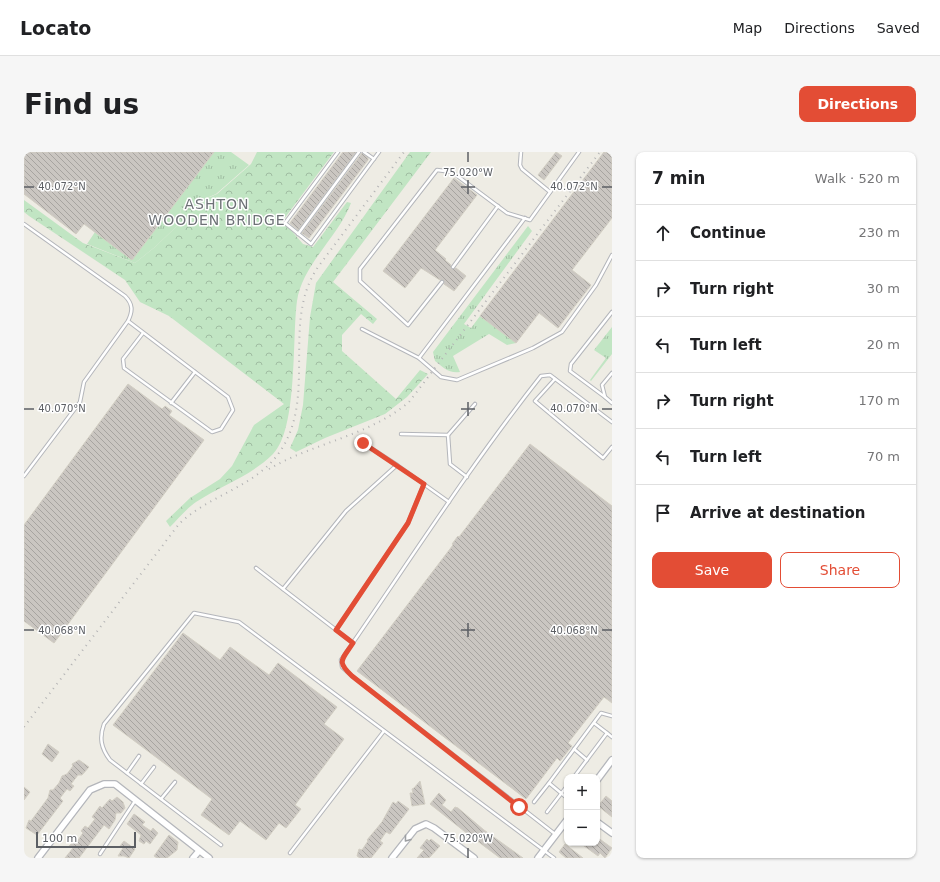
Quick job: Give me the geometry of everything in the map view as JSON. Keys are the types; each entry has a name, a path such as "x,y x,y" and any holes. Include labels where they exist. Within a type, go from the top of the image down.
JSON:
{"street":[{"path":"600,776 612,760"},
{"path":"38,858 90,790 104,784 115,784 209,858"},
{"path":"392,858 415,829 426,824 434,828 474,858"},
{"path":"538,858 564,824"},
{"path":"600,824 612,833"},
{"path":"193,858 199,850"}],"lane":[{"path":"338,152 285,223 311,244 379,152"},
{"path":"298,234 359,152"},
{"path":"364,152 374,159"},
{"path":"521,152 520,165 522,169 550,192"},
{"path":"442,282 408,325 360,281 360,268 436,170 452,172 507,213 530,220 580,152"},
{"path":"454,267 498,206"},
{"path":"419,358 525,218"},
{"path":"24,224 125,296 132,305 128,322 84,382 80,402 24,476"},
{"path":"362,329 419,358 441,377 457,380 533,348 562,332 596,285 612,255"},
{"path":"612,312 571,364 570,371 612,403"},
{"path":"128,322 143,333 228,397 233,410 221,428 212,432 124,368 123,359 143,333"},
{"path":"171,403 195,372"},
{"path":"605,397 602,385 612,373"},
{"path":"556,834 352,676 342,667 342,660 449,502 514,410 541,376 550,375 555,378 612,422"},
{"path":"555,378 535,401 603,458 612,447"},
{"path":"467,477 450,464 448,435 475,404"},
{"path":"402,434 448,435"},
{"path":"363,443 449,502"},
{"path":"283,589 346,511 397,465"},
{"path":"336,630 408,523 424,484"},
{"path":"256,568 353,643"},
{"path":"221,845 110,760 104,752 101,743 101,733 104,724 194,613 239,622 554,858"},
{"path":"534,802 601,713 612,716"},
{"path":"594,723 612,737"},
{"path":"290,853 384,731"},
{"path":"576,774 607,733"},
{"path":"574,749 587,760"},
{"path":"127,773 140,756"},
{"path":"141,784 154,767"},
{"path":"161,799 175,782"},
{"path":"549,783 562,794"},
{"path":"547,812 564,791"},
{"path":"100,854 136,800"}],"green space":[{"path":"214,152 231,152 249,165 216,194 181,209 177,226 155,247 135,263 87,244 95,232 132,260"},
{"path":"257,152 334,152 281,223 290,229 303,244 313,247 347,202 351,203 338,227 313,263 300,288 297,301 290,404 287,425 281,442 273,454 264,462 246,474 196,502 170,527 166,521 190,498 220,479 232,466 254,425 284,404 169,316 140,302 125,280 29,216 24,212 24,200 83,243 135,263 155,247 177,226 181,209 217,194 251,164"},
{"path":"410,152 431,152 333,282 377,319 373,324 361,314 342,335 342,351 396,399 420,370 428,374 407,397 385,414 325,438 296,452 290,448 298,430 303,405 310,317 316,283"},
{"path":"528,226 532,231 464,324 471,328 480,316 516,343 507,345 489,334 453,356 460,372 446,370 435,361 433,352"},
{"path":"612,327 612,354 591,381 590,380 606,358 594,350"}],"building":[{"path":"24,152 214,152 132,260 84,224 76,234 24,194"},
{"path":"343,152 356,152 298,230 290,223"},
{"path":"556,152 562,156 544,180 538,175"},
{"path":"604,152 612,152 612,218 572,270 591,285 558,328 539,313 516,343 480,316"},
{"path":"362,153 368,158 368,160 309,238 302,233"},
{"path":"454,178 477,195 435,250 446,259 445,260 451,265 451,269 456,268 466,276 454,291 444,284 443,280 440,280 421,268 405,288 383,271"},
{"path":"128,384 162,409 165,406 172,411 169,415 204,440 54,643 24,621 24,525"},
{"path":"530,444 612,506 612,703 604,697 568,743 572,746 560,761 557,758 526,799 357,671 453,545 452,544 458,536 459,537"},
{"path":"183,633 220,660 230,647 269,675 278,663 337,707 324,724 344,739 295,805 301,809 286,828 279,823 266,840 240,821 229,835 201,815 212,799 113,725"},
{"path":"48,744 59,752 52,762 42,754"},
{"path":"79,760 89,767 82,775 78,775 71,784 74,786 70,791 67,789 60,798 63,801 37,835 26,828 29,820 31,821 48,798 50,790 53,790 59,783 62,776 67,774 73,766 72,764"},
{"path":"420,781 425,804 412,806 410,793 413,793 412,789"},
{"path":"24,787 30,792 24,800"},
{"path":"439,793 446,800 442,805 451,812 455,807 458,808 484,830 523,858 500,858 464,831 430,804"},
{"path":"606,796 612,801 612,817 600,808 600,804"},
{"path":"117,797 123,802 125,808 121,813 116,813 115,820 109,829 104,825 79,858 65,858 73,848 69,846 74,841 76,843 83,833 81,831 85,826 88,828 95,819 92,817 100,806 102,808 110,799 112,801"},
{"path":"398,801 409,809 390,834 386,832 380,841 383,843 371,858 360,858 357,856 359,849 362,850 368,841 367,840 382,822 393,802 396,804"},
{"path":"134,814 145,822 142,825 151,831 153,828 158,833 150,844 146,841 144,844 139,841 141,835 127,824"},
{"path":"169,835 178,842 177,850 167,858 157,858 154,856"},
{"path":"427,839 429,841 431,839 440,846 429,858 417,858 424,850 420,848"},
{"path":"600,839 612,848 605,858 600,853 598,856 584,846 600,846"},
{"path":"124,841 135,849 129,858 118,856 123,848 120,846"},
{"path":"564,845 568,846 583,858 566,858 559,852"}],"railway":[{"path":"24,727 179,524 205,505 259,473 271,463 281,450 291,429 297,406 300,334 302,311 307,288 318,267 404,152"},
{"path":"269,469 304,452 376,423 393,414 409,402 600,152"}],"district":[{"name":"ASHTON WOODEN BRIDGE","path":"217,212"}],"route":[{"path":"363,443 424,484 408,523 336,630 353,643 342,660 342,667 519,807"}]}
